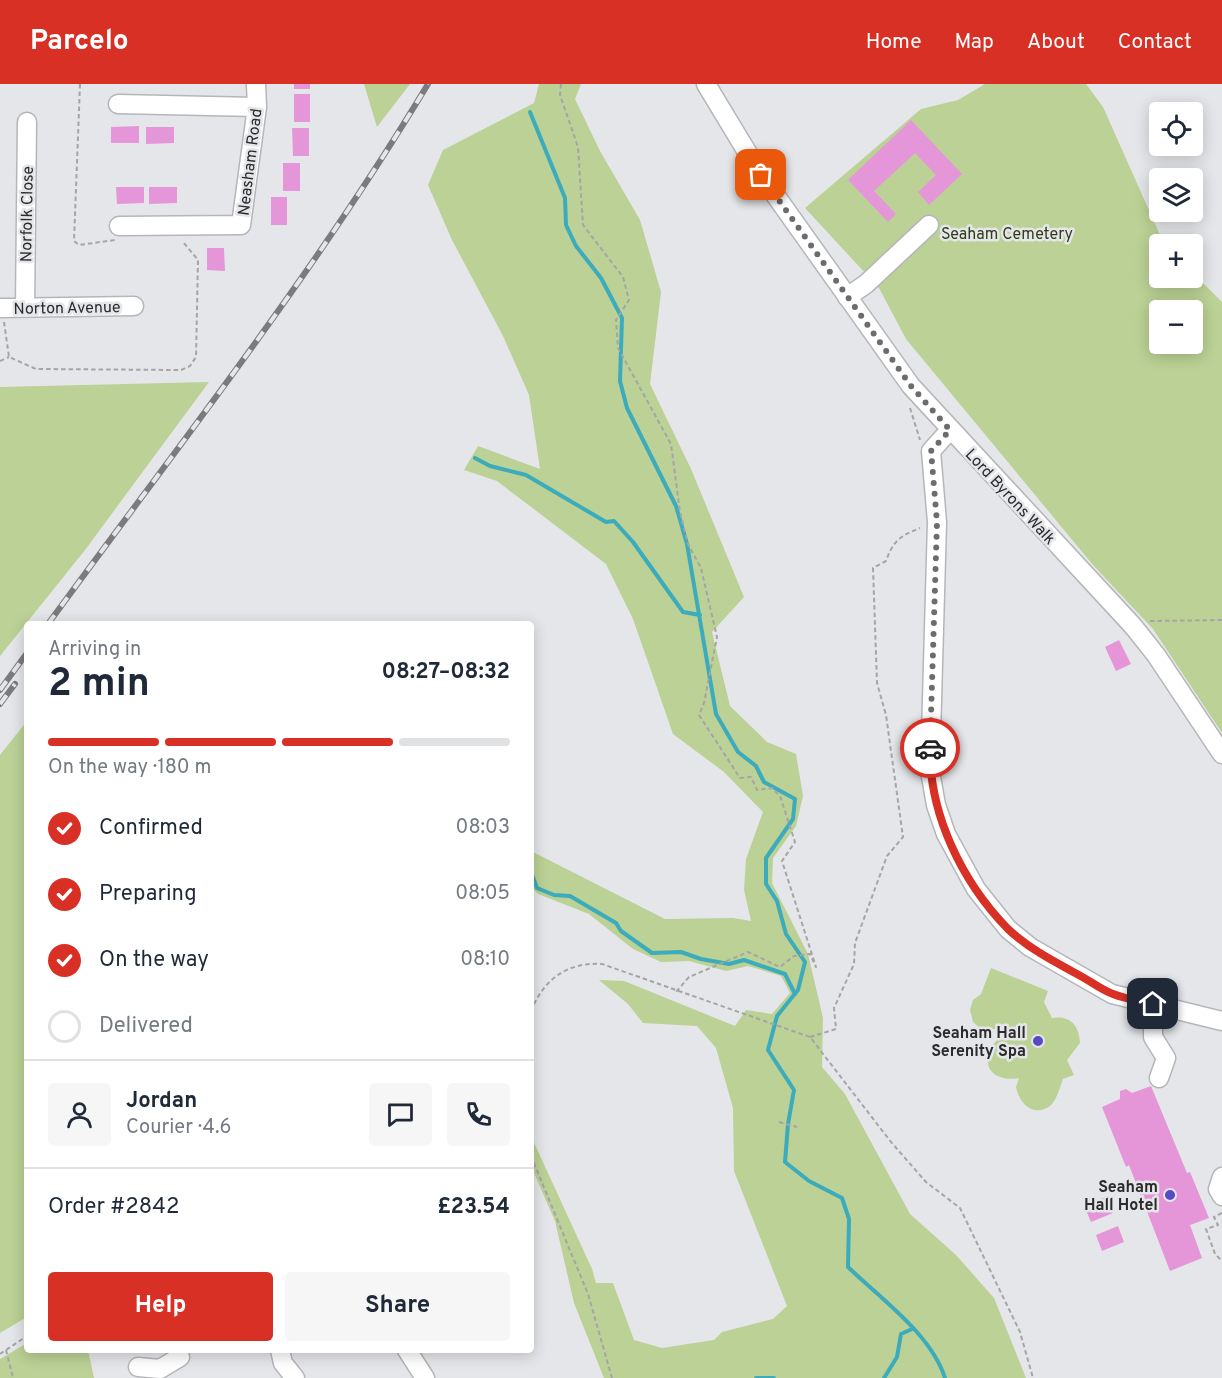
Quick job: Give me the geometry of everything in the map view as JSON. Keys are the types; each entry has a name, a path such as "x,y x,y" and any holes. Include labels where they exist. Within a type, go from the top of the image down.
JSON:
{"street":[{"name":"Neasham Road","path":"119,226 241,225 257,107 256,84"},
{"name":"Lord Byrons Walk","path":"706,84 761,175 911,386 1133,626 1156,655 1222,754"},
{"path":"118,104 257,107"},
{"name":"Norfolk Close","path":"25,307 27,122"},
{"path":"847,297 866,284 929,225"},
{"name":"Norton Avenue","path":"2,308 134,306"},
{"path":"950,430 931,451 937,522 930,771 936,805 946,834 976,890 1008,929 1030,947 1112,994 1222,1021"},
{"path":"1153,1004 1153,1037 1163,1049 1166,1058 1159,1078"},
{"path":"1222,1177 1218,1190 1222,1196"},
{"path":"281,1353 283,1363 296,1378"},
{"path":"409,1353 425,1378"},
{"path":"138,1367 161,1373 180,1357"}],"path":[{"path":"80,84 74,241 80,245 114,242 119,226"},
{"path":"561,84 561,95 578,147 583,225 623,277 629,300 616,320 618,348 670,444 680,512 688,544 701,568 717,637 704,703 699,715 740,778 751,777 757,790 772,788 780,796 795,842 782,861 816,967 810,954 794,956 780,967 748,952 689,977 676,992"},
{"path":"0,360 9,357 36,369 181,370 190,366 196,357 198,261 180,238 180,226"},
{"path":"2,308 3,332 9,357"},
{"path":"911,386 907,398 920,440"},
{"path":"810,1037 836,1029 834,1008 854,964 855,943 888,856 903,837 886,715 877,683 873,568 886,561 892,545 899,537 930,524"},
{"path":"1133,626 1142,621 1222,620"},
{"path":"534,1005 543,988 555,976 584,963 602,964 629,972 676,992 810,1037 891,1142 926,1182 960,1208 1020,1332 1033,1378"},
{"path":"779,1122 797,1127"},
{"path":"534,1163 588,1294 612,1378"},
{"path":"1222,1213 1214,1217 1218,1225 1206,1229 1215,1254 1222,1261"},
{"path":"0,1354 24,1338"},
{"path":"6,1350 13,1378"}],"green space":[{"path":"364,84 410,84 377,127"},
{"path":"539,84 581,84 575,99 600,151 640,220 661,292 650,384 691,469 744,597 712,632 730,706 767,742 796,754 803,796 796,826 773,858 772,883 808,954 823,1018 822,1067 845,1094 910,1214 956,1255 994,1298 1026,1378 604,1378 574,1303 555,1221 534,1173 534,1143 592,1269 596,1283 613,1283 634,1340 662,1348 714,1340 722,1332 773,1319 787,1306 734,1171 733,1108 716,1048 697,1026 643,1023 628,1004 599,980 624,981 735,1026 746,1010 772,1014 790,993 781,976 748,966 726,971 689,961 661,962 633,949 589,914 538,894 534,890 534,853 665,919 733,918 751,921 744,890 746,859 763,812 724,772 673,734 633,619 606,564 497,481 464,470 478,446 540,469 529,395 503,336 452,240 428,185 443,150 534,103"},
{"name":"Seaham Cemetery","path":"985,84 1086,84 1103,107 1149,210 1149,222 1154,222 1160,234 1149,234 1149,288 1203,288 1203,283 1222,302 1222,733 1153,629 1093,565 906,339 879,288 805,208 921,109 958,100"},
{"path":"209,382 85,550 28,621 24,621 24,626 0,656 0,387"},
{"path":"24,725 24,1319 0,1333 0,755"},
{"name":"Seaham Hall Serenity Spa","path":"991,968 1048,991 1044,1002 1052,1018 1069,1020 1078,1031 1080,1043 1067,1060 1074,1075 1063,1079 1055,1100 1045,1109 1033,1110 1020,1099 1016,1087 1019,1078 1000,1077 989,1068 989,1053 1000,1037 997,1029 981,1029 973,1022 970,1010 973,1000 981,994"},
{"path":"24,1345 24,1353 89,1353 94,1378 0,1378 0,1359"}],"building":[{"path":"294,84 310,84 310,89 294,89"},
{"path":"294,94 310,94 310,122 294,122"},
{"path":"911,120 962,174 929,205 918,192 936,175 915,153 874,191 896,214 888,222 848,180"},
{"path":"139,126 139,143 111,143 111,127"},
{"path":"146,127 174,127 174,143 146,144"},
{"path":"292,128 309,128 309,156 293,156"},
{"path":"283,163 300,163 300,191 283,191"},
{"path":"116,187 144,187 144,203 117,204"},
{"path":"149,187 177,187 177,203 149,204"},
{"path":"271,197 287,197 287,225 271,225"},
{"path":"207,248 224,248 225,271 207,270"},
{"path":"1119,640 1131,664 1116,671 1105,647"},
{"name":"Seaham Hall Hotel","path":"1151,1086 1187,1173 1190,1172 1209,1218 1190,1225 1202,1258 1170,1271 1129,1165 1126,1167 1102,1107 1120,1099 1120,1091 1126,1089 1132,1093"},
{"path":"1106,1197 1113,1213 1091,1222 1084,1206"},
{"path":"1118,1226 1124,1242 1102,1251 1096,1235"}],"waterway":[{"path":"530,112 565,198 566,225 576,246 601,278 622,318 620,381 627,408 676,506 687,544 716,714 738,752 756,766 764,782 795,799 793,819 766,858 766,884 777,901 786,934 805,962 798,990 777,1016 768,1050 794,1090 785,1162 809,1181 842,1198 849,1219 848,1267 917,1332 938,1362 945,1378"},
{"path":"475,458 490,466 526,475 606,522 614,521 633,542 683,612 700,615"},
{"path":"534,880 537,888 554,895 570,896 616,923 621,931 652,953 681,952 701,959 729,964 744,960 785,974 795,994"},
{"path":"884,1378 897,1357 901,1334 912,1329"},
{"path":"756,1378 774,1378"}],"railway":[{"path":"50,621 292,291 339,224 428,84"},
{"path":"0,690 24,657"},
{"path":"0,704 15,684"}],"way so far":[{"path":"761,175 911,386 950,430 931,451 937,522 930,748"}],"place":[{"name":"Seaham Hall Serenity Spa","path":"1038,1041"},
{"name":"Seaham Hall Hotel","path":"1170,1195"}],"route":[{"path":"930,748 930,771 936,805 946,834 976,890 1008,929 1030,947 1112,994 1153,1004"}]}
